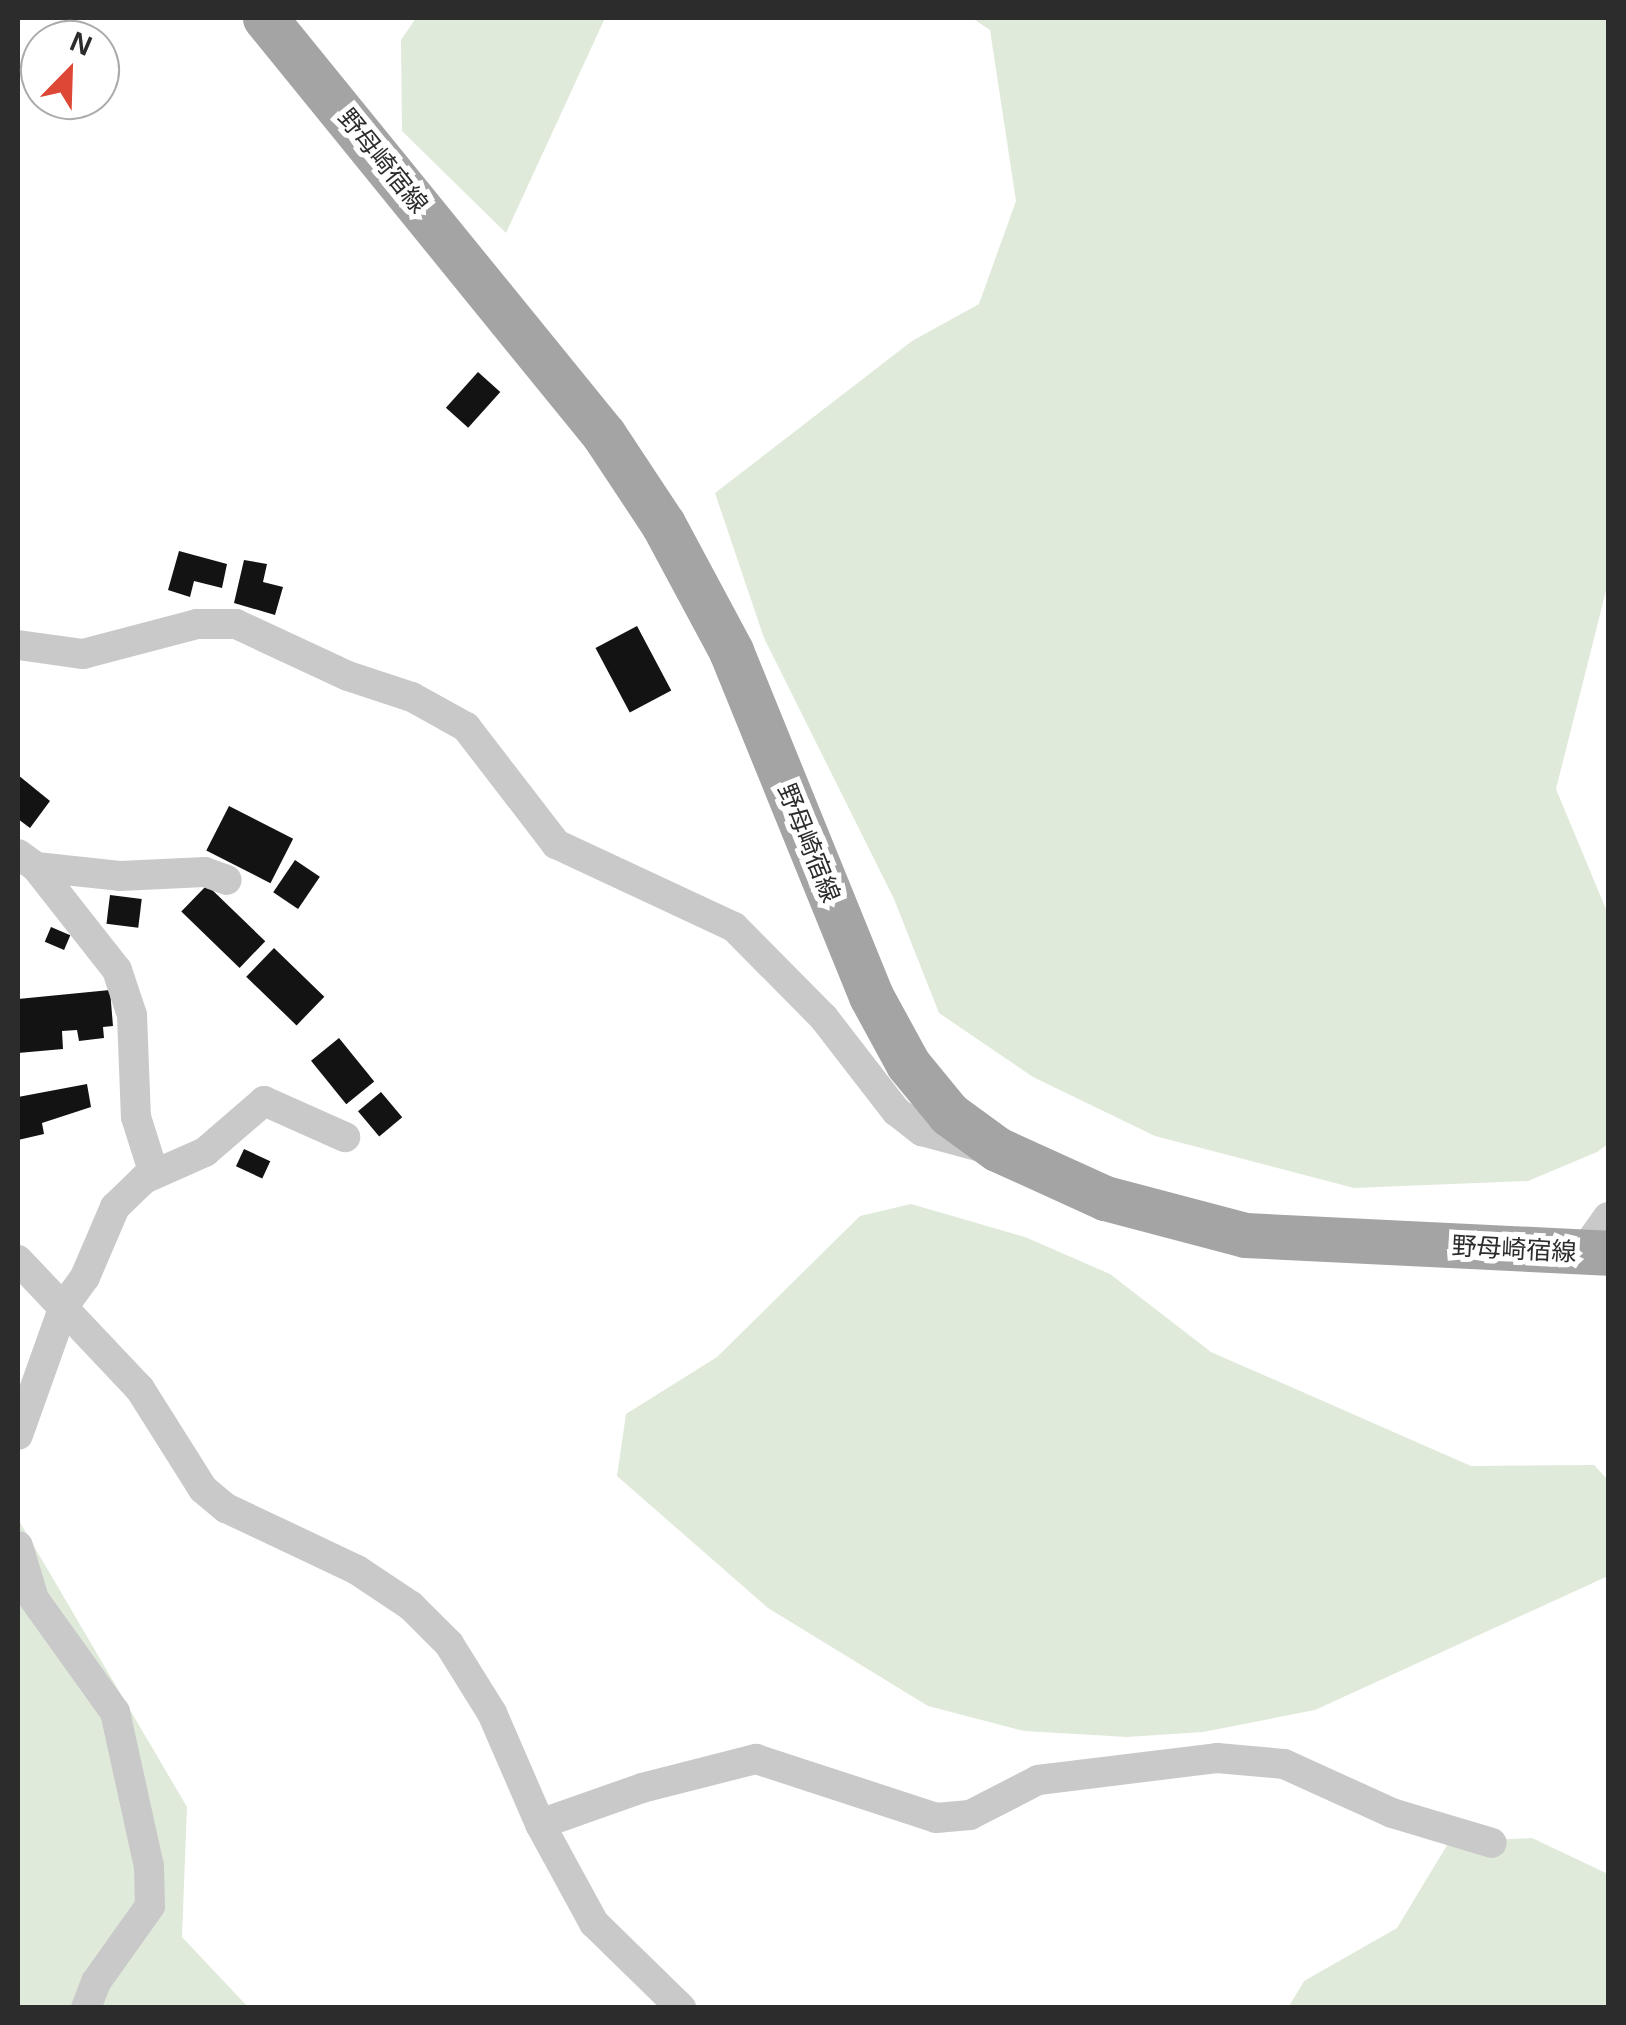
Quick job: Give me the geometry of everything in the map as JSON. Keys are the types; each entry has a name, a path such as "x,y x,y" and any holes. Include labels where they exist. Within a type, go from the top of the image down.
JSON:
{"main road":[{"name":"野母崎宿線","path":"265,18 604,435 663,524 731,651 871,996 928,1094 997,1149 1105,1198 1245,1235 1600,1241"}],"street":[{"path":"18,644 83,654 197,624 236,624 348,676 412,697 466,727 491,752 556,844 734,926 824,1018 896,1111 922,1130 997,1149"},
{"path":"27,860 120,876 205,872 227,880"},
{"path":"27,860 117,970 132,1016 136,1117 154,1174"},
{"path":"18,1436 64,1306 85,1277 115,1207 154,1174 205,1152 264,1101 345,1137"},
{"path":"18,1260 140,1389 203,1489 226,1508 357,1570 411,1606 449,1644 492,1713 540,1824 594,1923 681,2008"},
{"path":"18,1546 34,1599 115,1712 149,1866 150,1906 96,1982 86,2008"},
{"path":"540,1824 642,1788 756,1759 936,1818 970,1814 1038,1780 1218,1758 1284,1764 1392,1813 1492,1843"}],"green space":[{"path":"416,18 605,18 506,233 402,131 401,40"},
{"path":"972,18 1608,18 1608,583 1556,789 1608,914 1608,1144 1597,1152 1528,1181 1354,1188 1155,1136 1033,1077 939,1013 894,899 764,638 715,493 912,341 979,304 1016,201 990,30"},
{"path":"911,1204 1025,1237 1110,1274 1211,1352 1471,1466 1594,1465 1608,1480 1608,1576 1315,1710 1203,1732 1127,1737 1024,1731 928,1706 768,1608 617,1476 626,1414 717,1357 860,1216"},
{"path":"18,1519 187,1807 182,1937 248,2007 18,2007"},
{"path":"1532,1838 1608,1874 1608,2007 1288,2008 1304,1981 1397,1928 1449,1842"}],"building":[{"path":"478,372 500,392 468,428 446,408"},
{"path":"179,551 227,564 222,588 194,581 190,597 168,590"},
{"path":"244,560 267,564 263,582 283,587 275,615 234,603"},
{"path":"637,626 671,690 630,713 596,648"},
{"path":"18,775 50,801 30,828 18,819"},
{"path":"229,806 293,839 270,883 206,851"},
{"path":"295,860 320,877 298,909 273,892"},
{"path":"207,885 265,941 240,968 181,912"},
{"path":"110,895 142,899 138,928 106,924"},
{"path":"51,927 70,935 64,950 45,942"},
{"path":"274,948 324,997 297,1025 246,977"},
{"path":"110,990 113,1026 103,1027 104,1038 79,1041 77,1030 62,1031 63,1049 18,1053 18,999"},
{"path":"339,1038 374,1082 346,1104 311,1061"},
{"path":"87,1084 91,1107 42,1123 44,1134 18,1140 18,1097"},
{"path":"381,1092 402,1117 379,1137 358,1111"},
{"path":"244,1149 270,1161 262,1178 236,1166"}]}
